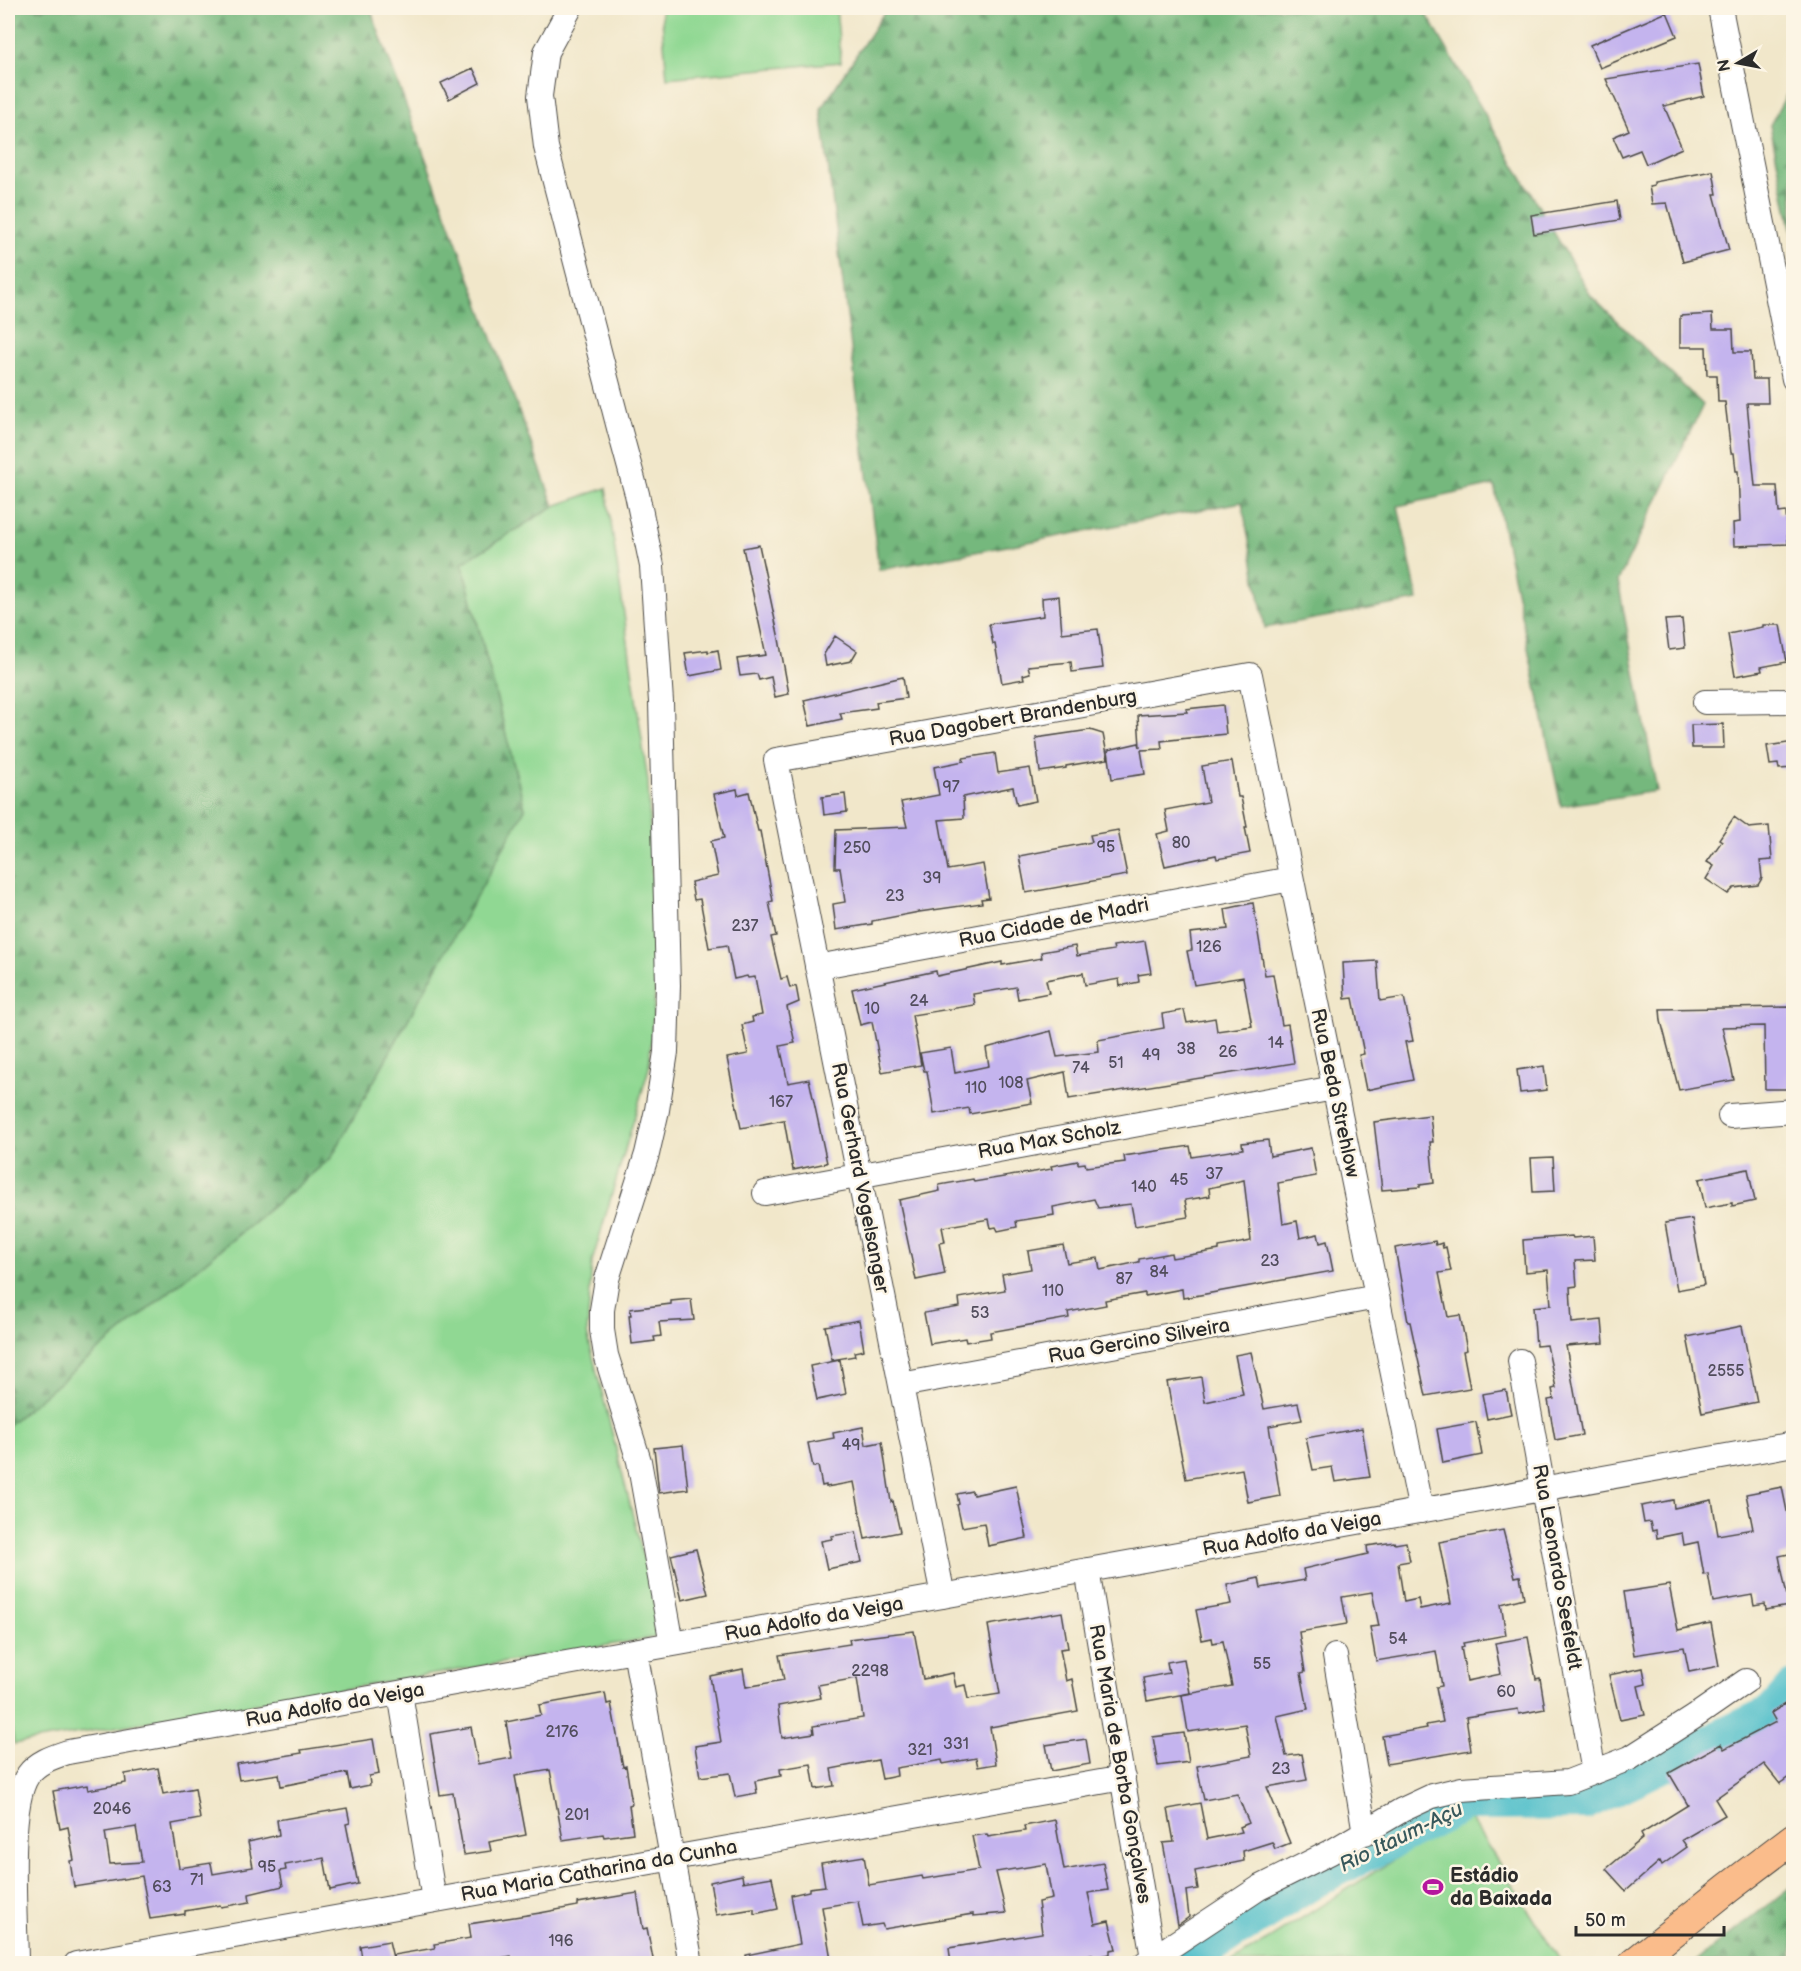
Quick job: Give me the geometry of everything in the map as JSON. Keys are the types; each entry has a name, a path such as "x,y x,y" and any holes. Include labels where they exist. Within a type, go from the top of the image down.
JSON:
{"main road":[{"path":"1633,1964 1718,1895 1794,1838"}],"street":[{"path":"570,8 546,52 540,96 546,147 638,494 652,566 661,702 668,985 666,1052 657,1110 646,1154 607,1279 602,1310 602,1330 606,1354 639,1461 672,1644"},
{"path":"1719,8 1794,379"},
{"name":"Rua Dagobert Brandenburg","path":"776,760 1250,675"},
{"name":"Rua Beda Strehlow","path":"1250,675 1420,1511"},
{"path":"1705,702 1794,701"},
{"name":"Rua Gerhard Vogelsanger","path":"776,760 944,1596"},
{"name":"Rua Cidade de Madri","path":"817,967 1292,879"},
{"name":"Rua Max Scholz","path":"765,1193 1334,1088"},
{"path":"1730,1116 1794,1111"},
{"name":"Rua Gercino Silveira","path":"901,1385 1377,1297"},
{"name":"Rua Leonardo Seefeldt","path":"1520,1361 1594,1772"},
{"name":"Rua Adolfo da Veiga","path":"16,1964 14,1846 17,1806 15,1776 29,1773 51,1758 68,1752 1794,1444"},
{"name":"Rua Maria de Borba Gonçalves","path":"1087,1570 1122,1778 1149,1961"},
{"path":"635,1651 691,1964"},
{"path":"1335,1656 1365,1833"},
{"path":"1149,1961 1259,1888 1365,1833 1402,1810 1432,1796 1462,1789 1568,1782 1630,1758 1746,1681"},
{"path":"400,1693 434,1900"},
{"name":"Rua Maria Catharina da Cunha","path":"76,1964 1122,1778"}],"green space":[{"path":"8,8 370,8 554,506 462,563 525,809 331,1158 8,1425"},
{"path":"661,8 836,8 841,62 667,78"},
{"path":"887,8 1423,8 1591,296 1703,405 1618,581 1657,791 1561,806 1494,485 1398,506 1418,600 1265,628 1242,502 879,570 821,109"},
{"path":"1793,83 1793,238 1770,125"},
{"path":"606,488 648,782 656,980 649,1068 592,1262 587,1333 663,1636 14,1744 8,1709 8,1425 331,1158 525,809 462,563 554,506"},
{"name":"Estádio da Baixada","path":"1467,1813 1560,1960 1555,1963 1231,1963"},
{"path":"1793,1885 1793,1963 1694,1963"}],"building":[{"path":"1667,12 1677,36 1600,68 1590,45"},
{"path":"1698,64 1704,96 1664,106 1682,148 1646,164 1640,150 1622,157 1613,137 1629,130 1606,79"},
{"path":"473,68 480,83 449,99 441,83"},
{"path":"1713,171 1717,194 1714,194 1729,250 1683,262 1667,203 1652,204 1649,186 1654,185 1654,182"},
{"path":"1617,201 1620,220 1534,234 1531,215"},
{"path":"1712,314 1713,329 1733,329 1734,352 1751,352 1753,379 1767,379 1768,403 1747,403 1755,486 1777,486 1779,513 1786,512 1788,544 1734,546 1733,523 1740,522 1738,471 1736,471 1734,453 1731,453 1725,402 1718,402 1717,375 1707,375 1706,347 1680,347 1680,316"},
{"path":"759,545 789,694 775,697 771,677 759,680 757,674 740,676 737,659 766,655 743,548"},
{"path":"1059,596 1062,633 1098,629 1103,668 1072,672 1071,662 1028,666 1030,673 1023,675 1024,679 1002,683 989,624 1043,616 1042,598"},
{"path":"1682,619 1685,648 1669,650 1665,620"},
{"path":"1763,625 1780,625 1787,662 1761,667 1762,671 1735,676 1728,634 1763,627"},
{"path":"835,636 857,651 851,661 826,666 824,654"},
{"path":"708,650 708,652 718,650 721,670 689,676 685,653"},
{"path":"903,677 906,698 876,702 877,708 840,713 842,719 810,726 804,700"},
{"path":"1223,705 1226,734 1161,741 1162,749 1141,750 1145,774 1112,779 1108,750 1139,743 1140,747 1138,715 1187,712 1186,709"},
{"path":"1723,724 1724,748 1692,748 1691,725"},
{"path":"1090,730 1103,734 1108,759 1040,772 1036,738"},
{"path":"1794,742 1794,768 1779,769 1778,764 1770,765 1767,746"},
{"path":"995,753 998,773 1030,768 1036,801 1017,805 1013,787 963,797 964,818 939,820 948,870 983,864 989,898 981,899 982,903 919,912 836,930 833,904 845,902 840,868 835,868 836,830 907,827 901,802 939,795 934,767 964,761 963,758"},
{"path":"1232,761 1238,797 1241,797 1247,827 1245,827 1250,853 1217,859 1216,855 1165,866 1157,834 1169,831 1165,810 1208,802 1202,766"},
{"path":"737,789 738,795 749,792 758,831 760,831 773,901 769,902 776,936 771,937 781,979 787,977 790,988 796,986 799,1002 787,1007 795,1043 780,1046 788,1083 809,1079 827,1163 793,1170 784,1120 741,1128 727,1058 748,1054 742,1025 753,1022 752,1017 762,1015 755,977 734,979 727,945 709,948 700,899 694,900 691,882 718,876 711,841 724,838 714,794"},
{"path":"845,794 847,812 824,815 822,797"},
{"path":"1734,817 1749,828 1769,826 1772,860 1760,861 1762,878 1758,885 1734,888 1728,894 1706,879 1714,866 1707,862 1722,841 1719,839"},
{"path":"1118,830 1127,875 1026,893 1019,856 1092,842 1090,835"},
{"path":"1253,903 1265,975 1273,974 1282,1025 1288,1024 1294,1063 1069,1099 1065,1072 1027,1081 1032,1103 970,1114 969,1108 934,1114 927,1071 924,1071 920,1053 951,1048 955,1073 989,1066 986,1048 1051,1031 1057,1057 1099,1052 1098,1040 1164,1028 1162,1014 1184,1010 1187,1023 1215,1018 1217,1031 1252,1026 1243,977 1194,985 1187,951 1192,950 1190,933 1228,929 1225,909"},
{"path":"1145,941 1151,973 1138,975 1139,982 1120,986 1119,979 1085,985 1083,973 1046,980 1049,993 1018,999 1016,987 973,994 975,1005 912,1015 921,1065 882,1072 872,1022 860,1025 852,989 936,971 937,976 1002,962 1002,965 1042,958 1041,952 1075,946 1077,956 1114,950 1113,946"},
{"path":"1377,961 1380,1001 1404,997 1413,1041 1405,1042 1413,1080 1366,1090 1359,1055 1364,1054 1353,998 1345,999 1343,963"},
{"path":"1794,1007 1794,1089 1765,1089 1764,1026 1722,1027 1734,1080 1679,1090 1660,1009"},
{"path":"1544,1066 1547,1090 1520,1093 1517,1070"},
{"path":"1430,1115 1434,1183 1420,1185 1420,1187 1382,1190 1374,1122"},
{"path":"1268,1140 1270,1156 1311,1148 1316,1176 1278,1183 1283,1224 1297,1221 1300,1238 1318,1234 1320,1243 1327,1241 1333,1271 1183,1298 1182,1289 1105,1300 1106,1305 1068,1312 1069,1318 990,1332 991,1338 966,1342 965,1338 930,1344 924,1313 960,1307 959,1298 1005,1290 1002,1274 1031,1269 1028,1251 1063,1245 1067,1263 1098,1258 1100,1270 1139,1262 1139,1259 1171,1253 1172,1258 1219,1250 1219,1247 1251,1241 1244,1180 1209,1188 1210,1196 1185,1200 1188,1217 1135,1226 1131,1204 1098,1208 1094,1199 1053,1207 1054,1215 1016,1221 1017,1227 998,1231 996,1227 991,1228 989,1219 942,1227 945,1242 939,1243 945,1274 916,1280 899,1200 940,1191 939,1185 973,1179 974,1182 1052,1169 1051,1166 1078,1161 1078,1164 1085,1163 1086,1167 1125,1162 1124,1156 1190,1146 1192,1157 1243,1149 1242,1143"},
{"path":"1553,1157 1555,1191 1533,1192 1531,1158"},
{"path":"1748,1169 1755,1201 1705,1208 1699,1179"},
{"path":"1692,1219 1704,1285 1677,1290 1665,1223"},
{"path":"1572,1236 1573,1238 1593,1236 1595,1260 1575,1261 1577,1286 1570,1287 1572,1323 1602,1320 1604,1343 1566,1346 1582,1435 1555,1440 1548,1400 1554,1399 1552,1389 1556,1388 1547,1345 1536,1346 1533,1307 1551,1305 1548,1270 1525,1272 1523,1240"},
{"path":"1435,1241 1436,1245 1442,1243 1443,1248 1446,1247 1451,1271 1439,1273 1448,1317 1460,1315 1467,1350 1463,1351 1470,1388 1426,1396 1410,1322 1408,1322 1395,1248"},
{"path":"691,1299 694,1320 659,1322 661,1336 654,1337 655,1341 632,1344 630,1309"},
{"path":"859,1320 864,1350 854,1352 855,1356 832,1360 825,1326"},
{"path":"1742,1326 1757,1402 1702,1413 1687,1337"},
{"path":"1251,1352 1264,1409 1298,1403 1302,1420 1269,1426 1280,1496 1248,1502 1242,1469 1186,1479 1167,1382 1201,1377 1205,1402 1243,1394 1235,1355"},
{"path":"840,1360 846,1394 817,1400 810,1366"},
{"path":"1506,1390 1511,1414 1487,1419 1482,1394"},
{"path":"1476,1422 1482,1455 1443,1463 1437,1429"},
{"path":"863,1427 866,1445 882,1442 891,1502 893,1501 900,1532 865,1539 854,1482 822,1486 818,1466 813,1467 808,1443 834,1438 833,1433"},
{"path":"1362,1428 1370,1477 1335,1482 1332,1467 1313,1470 1306,1438"},
{"path":"683,1445 688,1489 659,1493 654,1448"},
{"path":"1016,1486 1027,1538 988,1546 984,1523 962,1527 957,1494 972,1491 973,1495"},
{"path":"1782,1487 1794,1545 1794,1553 1779,1556 1789,1606 1766,1610 1765,1604 1754,1606 1752,1595 1713,1602 1708,1574 1704,1575 1698,1542 1684,1545 1682,1533 1657,1538 1656,1530 1652,1531 1650,1522 1644,1523 1641,1506 1673,1500 1674,1508 1712,1500 1718,1535 1753,1529 1746,1494"},
{"path":"1503,1530 1515,1577 1520,1576 1524,1598 1501,1604 1506,1635 1463,1643 1464,1646 1461,1647 1467,1681 1501,1674 1495,1643 1528,1637 1536,1679 1540,1678 1545,1709 1519,1714 1518,1709 1466,1717 1471,1750 1387,1764 1382,1736 1427,1728 1426,1725 1443,1722 1436,1687 1442,1686 1436,1651 1376,1661 1370,1627 1379,1626 1372,1592 1342,1597 1347,1624 1299,1632 1305,1672 1301,1673 1308,1709 1277,1716 1286,1756 1302,1754 1307,1780 1267,1787 1290,1843 1275,1849 1272,1842 1243,1851 1244,1861 1195,1871 1198,1889 1186,1891 1189,1917 1178,1925 1163,1843 1174,1842 1168,1809 1200,1803 1207,1839 1242,1832 1240,1827 1249,1823 1237,1794 1204,1800 1197,1766 1251,1756 1245,1724 1188,1732 1182,1695 1232,1686 1223,1641 1213,1643 1212,1638 1202,1640 1196,1610 1231,1604 1227,1585 1259,1578 1261,1588 1305,1580 1303,1569 1368,1554 1367,1546 1394,1542 1395,1544 1406,1542 1410,1561 1398,1563 1404,1602 1418,1599 1420,1609 1451,1603 1439,1542"},
{"path":"856,1532 862,1562 827,1569 821,1541 832,1539 831,1536"},
{"path":"696,1549 708,1594 682,1600 671,1555"},
{"path":"1669,1585 1678,1630 1711,1623 1719,1666 1689,1672 1684,1647 1634,1655 1624,1592"},
{"path":"1062,1612 1068,1648 1060,1649 1066,1681 1072,1679 1078,1711 990,1727 996,1764 978,1767 976,1758 943,1764 942,1760 896,1768 897,1776 882,1779 878,1760 831,1769 834,1786 815,1789 811,1764 780,1769 781,1776 755,1781 757,1793 735,1797 730,1773 700,1777 695,1746 721,1742 710,1676 743,1669 746,1687 784,1680 779,1655 850,1644 849,1639 914,1631 923,1679 953,1673 956,1687 965,1685 968,1699 1000,1694 988,1625","holes":["857,1678 863,1718 813,1726 814,1733 782,1738 778,1706 821,1698 818,1685"]},
{"path":"1184,1659 1190,1693 1147,1701 1143,1678 1169,1673 1167,1662"},
{"path":"1643,1668 1646,1684 1638,1686 1645,1715 1620,1720 1609,1675"},
{"path":"605,1693 607,1704 611,1703 623,1767 626,1766 632,1804 629,1805 633,1833 604,1837 603,1834 563,1840 550,1770 515,1776 526,1835 489,1842 491,1851 464,1855 453,1793 440,1795 430,1734 471,1727 478,1764 512,1758 506,1722 541,1715 539,1705"},
{"path":"1794,1698 1794,1774 1780,1784 1764,1764 1715,1799 1725,1815 1682,1840 1687,1847 1662,1865 1660,1861 1626,1891 1606,1869 1643,1838 1641,1834 1688,1805 1669,1773 1721,1744 1724,1749 1776,1722 1771,1713"},
{"path":"1184,1733 1189,1762 1158,1766 1153,1737"},
{"path":"373,1739 379,1774 369,1776 370,1785 350,1789 347,1773 281,1786 279,1774 239,1780 236,1764 302,1753 301,1750"},
{"path":"1086,1739 1090,1764 1051,1771 1046,1745"},
{"path":"158,1768 163,1794 195,1788 200,1819 172,1824 179,1868 211,1863 213,1874 253,1867 248,1842 279,1835 277,1820 347,1808 350,1823 346,1824 358,1884 330,1890 324,1858 285,1865 286,1870 280,1871 283,1886 249,1894 250,1902 221,1907 220,1905 185,1911 185,1914 150,1919 142,1876 74,1887 70,1861 74,1860 68,1827 60,1829 53,1791 87,1785 88,1790 126,1783 125,1774","holes":["136,1827 142,1862 110,1864 105,1832"]},
{"path":"1055,1820 1064,1870 1103,1863 1108,1890 1088,1893 1095,1924 1109,1921 1116,1949 1110,1950 1110,1954 1093,1958 1092,1954 1049,1964 951,1964 949,1948 1042,1933 1038,1902 1052,1899 1046,1864 996,1872 1006,1913 973,1916 973,1914 884,1929 882,1924 863,1927 858,1901 822,1907 831,1959 811,1964 746,1964 746,1955 800,1944 791,1895 809,1891 809,1888 825,1886 821,1863 864,1856 869,1885 979,1870 972,1836 987,1834 988,1837 1025,1831 1024,1826"},
{"path":"742,1875 743,1882 772,1877 778,1909 754,1914 754,1909 716,1915 710,1882"},
{"path":"637,1893 643,1929 647,1928 654,1964 512,1964 511,1956 465,1964 363,1964 360,1946 389,1941 394,1962 393,1955 435,1948 434,1944 471,1938 469,1924 578,1906 578,1903"}],"waterway":[{"name":"Rio Itaum-Açu","path":"1183,1964 1315,1880 1466,1803 1585,1802 1773,1712 1794,1688"}],"place":[{"name":"Estádio da Baixada","path":"1433,1887"}]}
